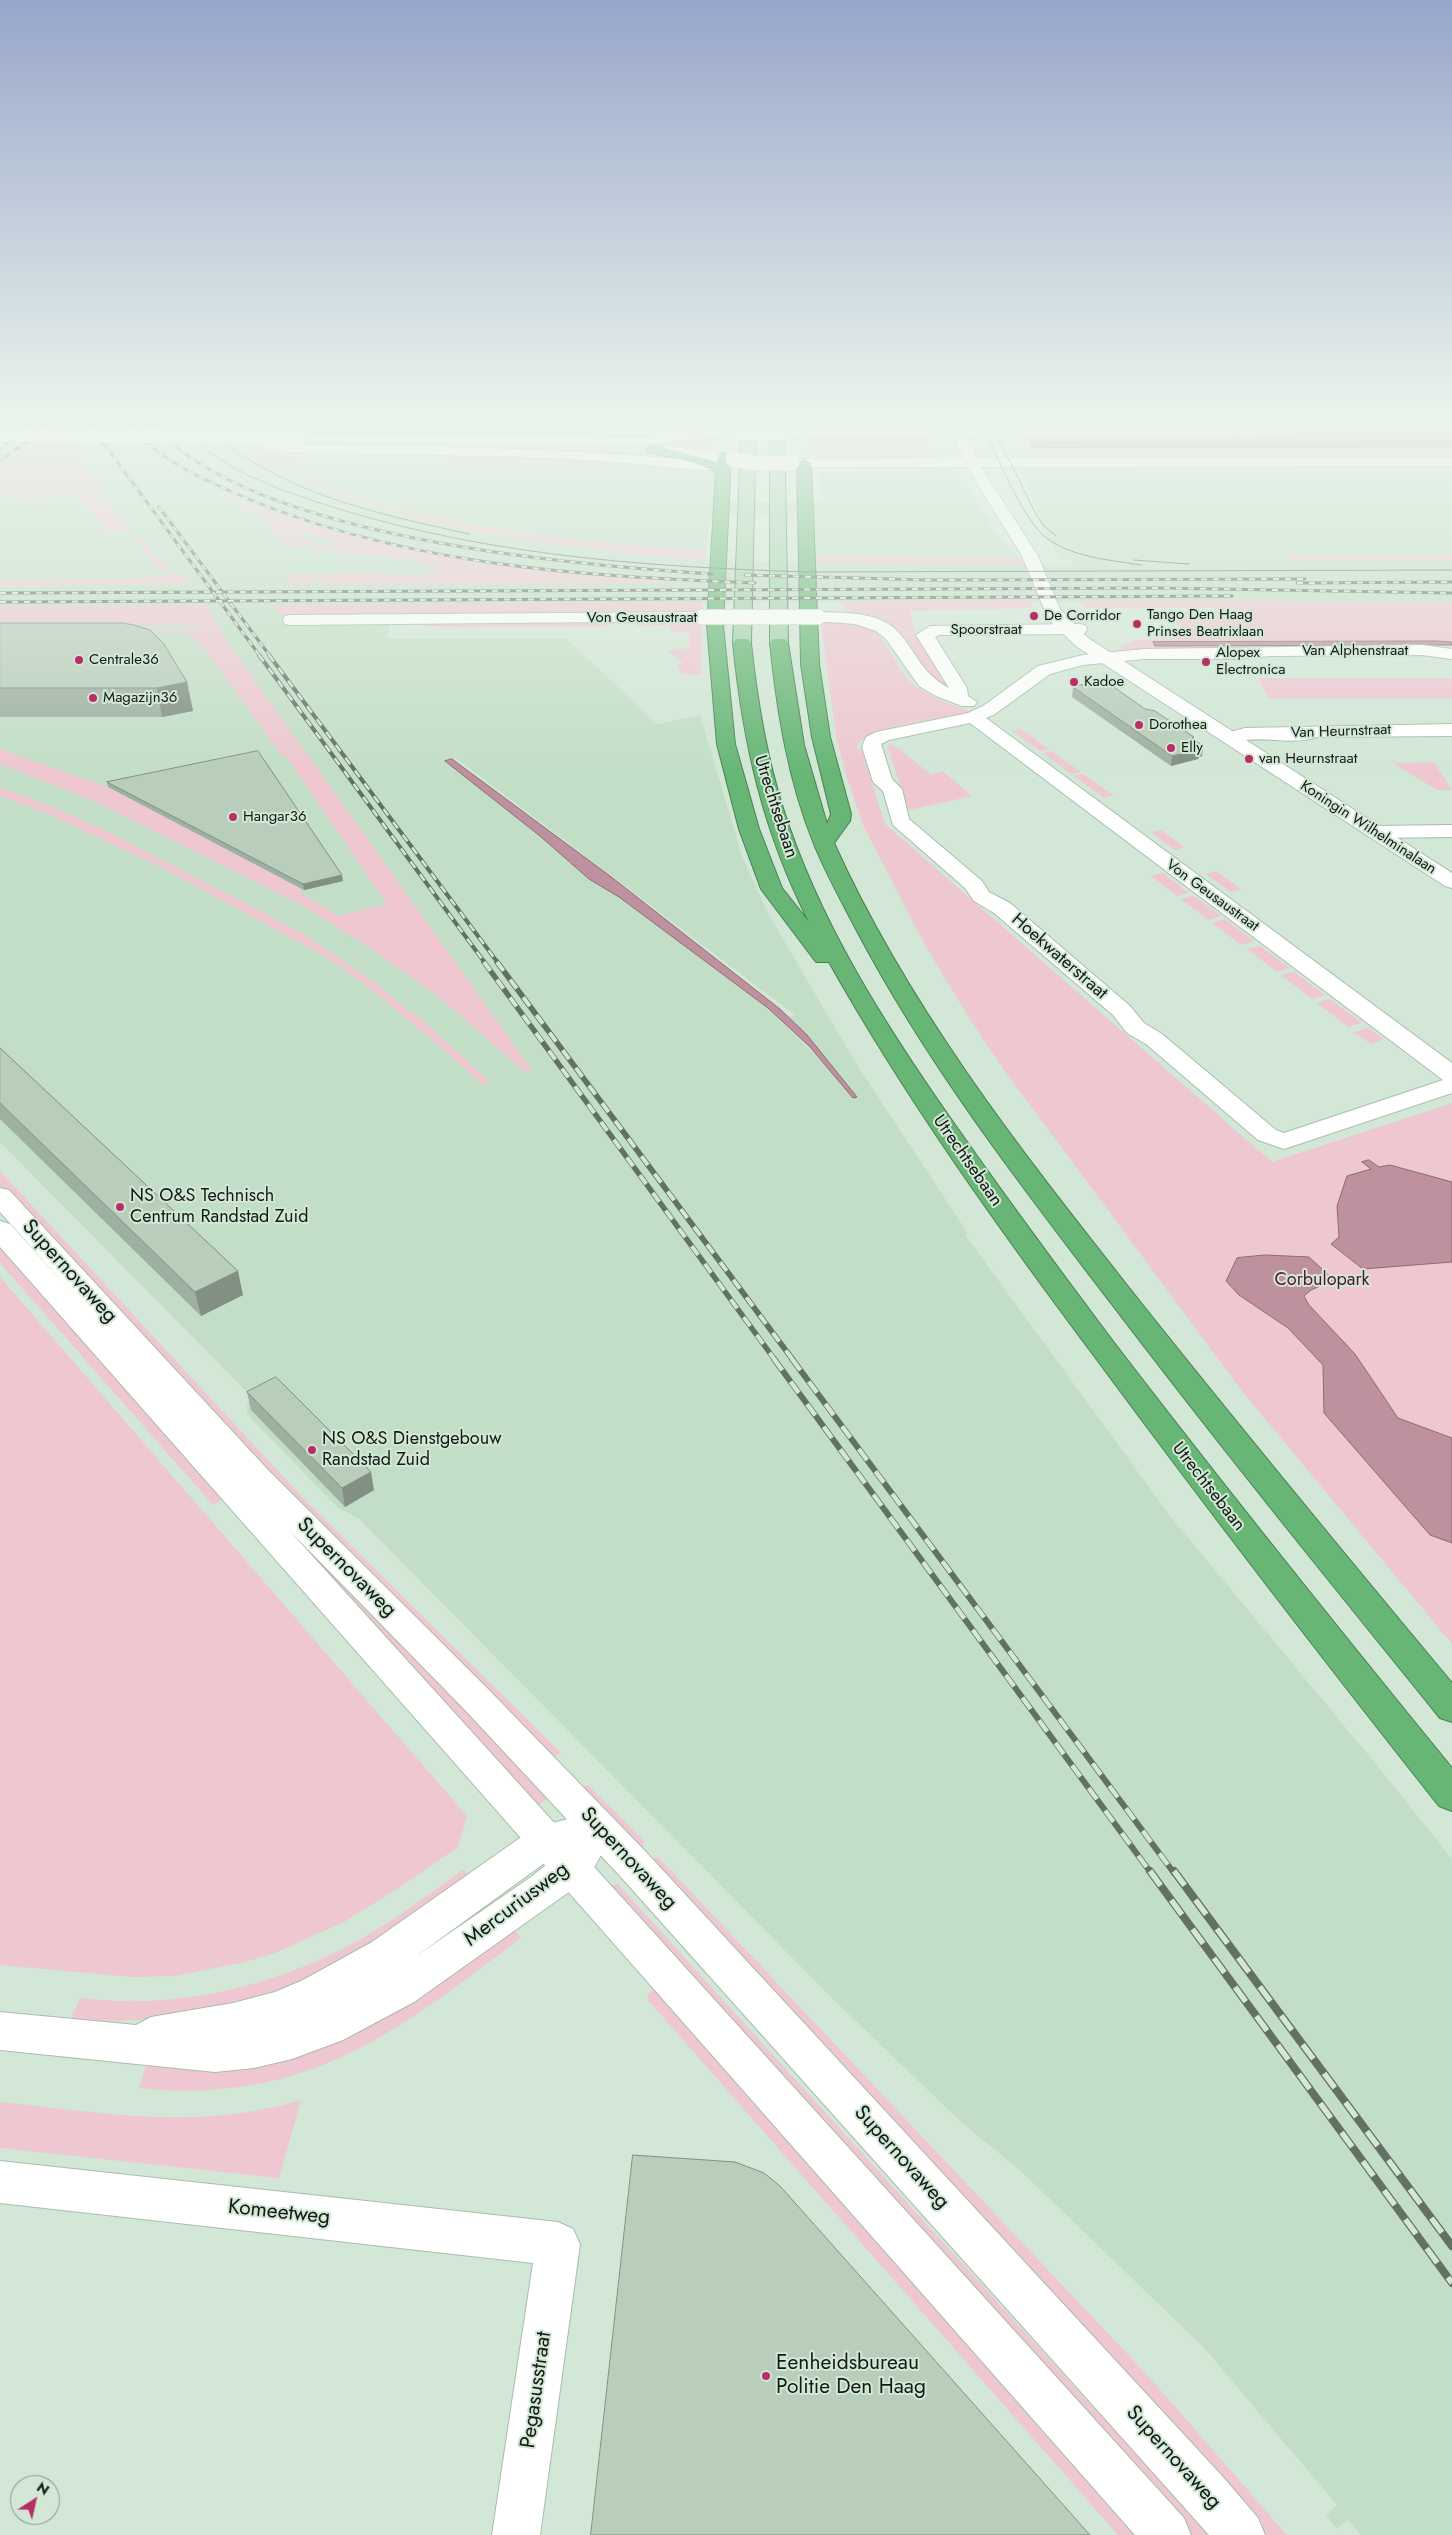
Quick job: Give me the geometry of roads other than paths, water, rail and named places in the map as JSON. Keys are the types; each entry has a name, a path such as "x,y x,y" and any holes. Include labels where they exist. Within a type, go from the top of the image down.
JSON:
{"highway":[{"path":"719,536 714,603 715,640 726,744 749,829 772,889 876,1026"},
{"path":"802,536 810,664 821,737 841,814 840,821 824,843"},
{"name":"Utrechtsebaan","path":"742,643 752,730 763,776 783,839 829,941 876,1026 1016,1231 1154,1418 1452,1795"},
{"name":"Utrechtsebaan","path":"779,643 792,742 824,843 849,895 893,976 978,1108 1037,1189 1197,1395 1452,1708"}],"main road":[{"name":"Utrechtsebaan","path":"742,643 745,536"},
{"name":"Utrechtsebaan","path":"779,643 783,536"}],"street":[{"path":"1016,536 1030,556 1052,609 1069,626"},
{"path":"1032,536 1048,560 1068,612 1069,626"},
{"name":"Von Geusaustraat","path":"292,620 818,617 857,619 882,627 892,635 925,682 959,698 981,713 1452,1075"},
{"name":"Spoorstraat","path":"959,698 958,688 925,635 936,630 1069,626"},
{"name":"Koningin Wilhelminalaan","path":"1069,626 1108,659 1452,882"},
{"name":"Van Alphenstraat","path":"981,713 1050,667 1144,654 1422,650 1452,654"},
{"name":"Hoekwaterstraat","path":"981,713 883,736 873,741 871,747 883,782 892,789 900,820 975,885 977,892 983,898 1002,908 1122,1011 1128,1021 1154,1039 1267,1136 1284,1141 1452,1085"},
{"name":"Van Heurnstraat","path":"1230,738 1245,734 1307,734 1315,731 1452,730"},
{"path":"1375,832 1452,831"},
{"name":"Supernovaweg","path":"0,1196 258,1479 456,1679 598,1827 1206,2494 1241,2535"},
{"name":"Supernovaweg","path":"0,1230 1167,2535"},
{"name":"Mercuriusweg","path":"110,2042 232,2022 277,2010 317,1993 386,1955 547,1840 598,1827"},
{"name":"Mercuriusweg","path":"0,2031 229,2052 264,2047 310,2033 373,2005 396,1991 571,1868 598,1827"},
{"name":"Komeetweg","path":"0,2182 558,2244"},
{"name":"Pegasusstraat","path":"516,2535 558,2244"}],"tram line":[{"path":"447,536 571,556 690,567 749,570 809,572 1452,570"},
{"path":"1045,536 1064,548 1077,553 1141,565"},
{"path":"1134,560 1189,564"}],"railway":[{"path":"172,536 213,592"},
{"path":"181,536 222,592"},
{"path":"359,536 423,551 555,570 621,576 755,583"},
{"path":"407,536 494,552 575,562 712,574"},
{"path":"745,575 929,580 1305,579"},
{"path":"1297,583 1452,582"},
{"path":"222,592 1159,588 1452,593"},
{"path":"0,593 213,592"},
{"path":"213,592 220,601"},
{"path":"213,592 222,592"},
{"path":"222,592 229,601"},
{"path":"229,601 1232,596"},
{"path":"0,602 220,601"},
{"path":"220,601 260,656"},
{"path":"220,601 229,601"},
{"path":"229,601 270,656"},
{"path":"259,655 485,963"},
{"path":"269,655 498,963"},
{"path":"484,962 775,1360"},
{"path":"497,962 793,1360"},
{"path":"774,1359 1151,1873"},
{"path":"792,1359 1174,1873"},
{"path":"1150,1871 1452,2283"},
{"path":"1174,1871 1452,2246"}],"place":[{"name":"De Corridor","path":"1034,616"},
{"name":"Tango Den Haag Prinses Beatrixlaan","path":"1137,624"},
{"name":"Centrale36","path":"79,660"},
{"name":"Alopex Electronica","path":"1206,662"},
{"name":"Kadoe","path":"1074,682"},
{"name":"Magazijn36","path":"93,698"},
{"name":"Dorothea","path":"1139,725"},
{"name":"Elly","path":"1171,748"},
{"name":"van Heurnstraat","path":"1249,759"},
{"name":"Hangar36","path":"233,817"},
{"name":"NS O&S Technisch Centrum Randstad Zuid","path":"120,1207"},
{"name":"NS O&S Dienstgebouw Randstad Zuid","path":"312,1450"},
{"name":"Eenheidsbureau Politie Den Haag","path":"766,2376"}],"park label":[{"name":"Corbulopark","path":"1322,1281"}]}
